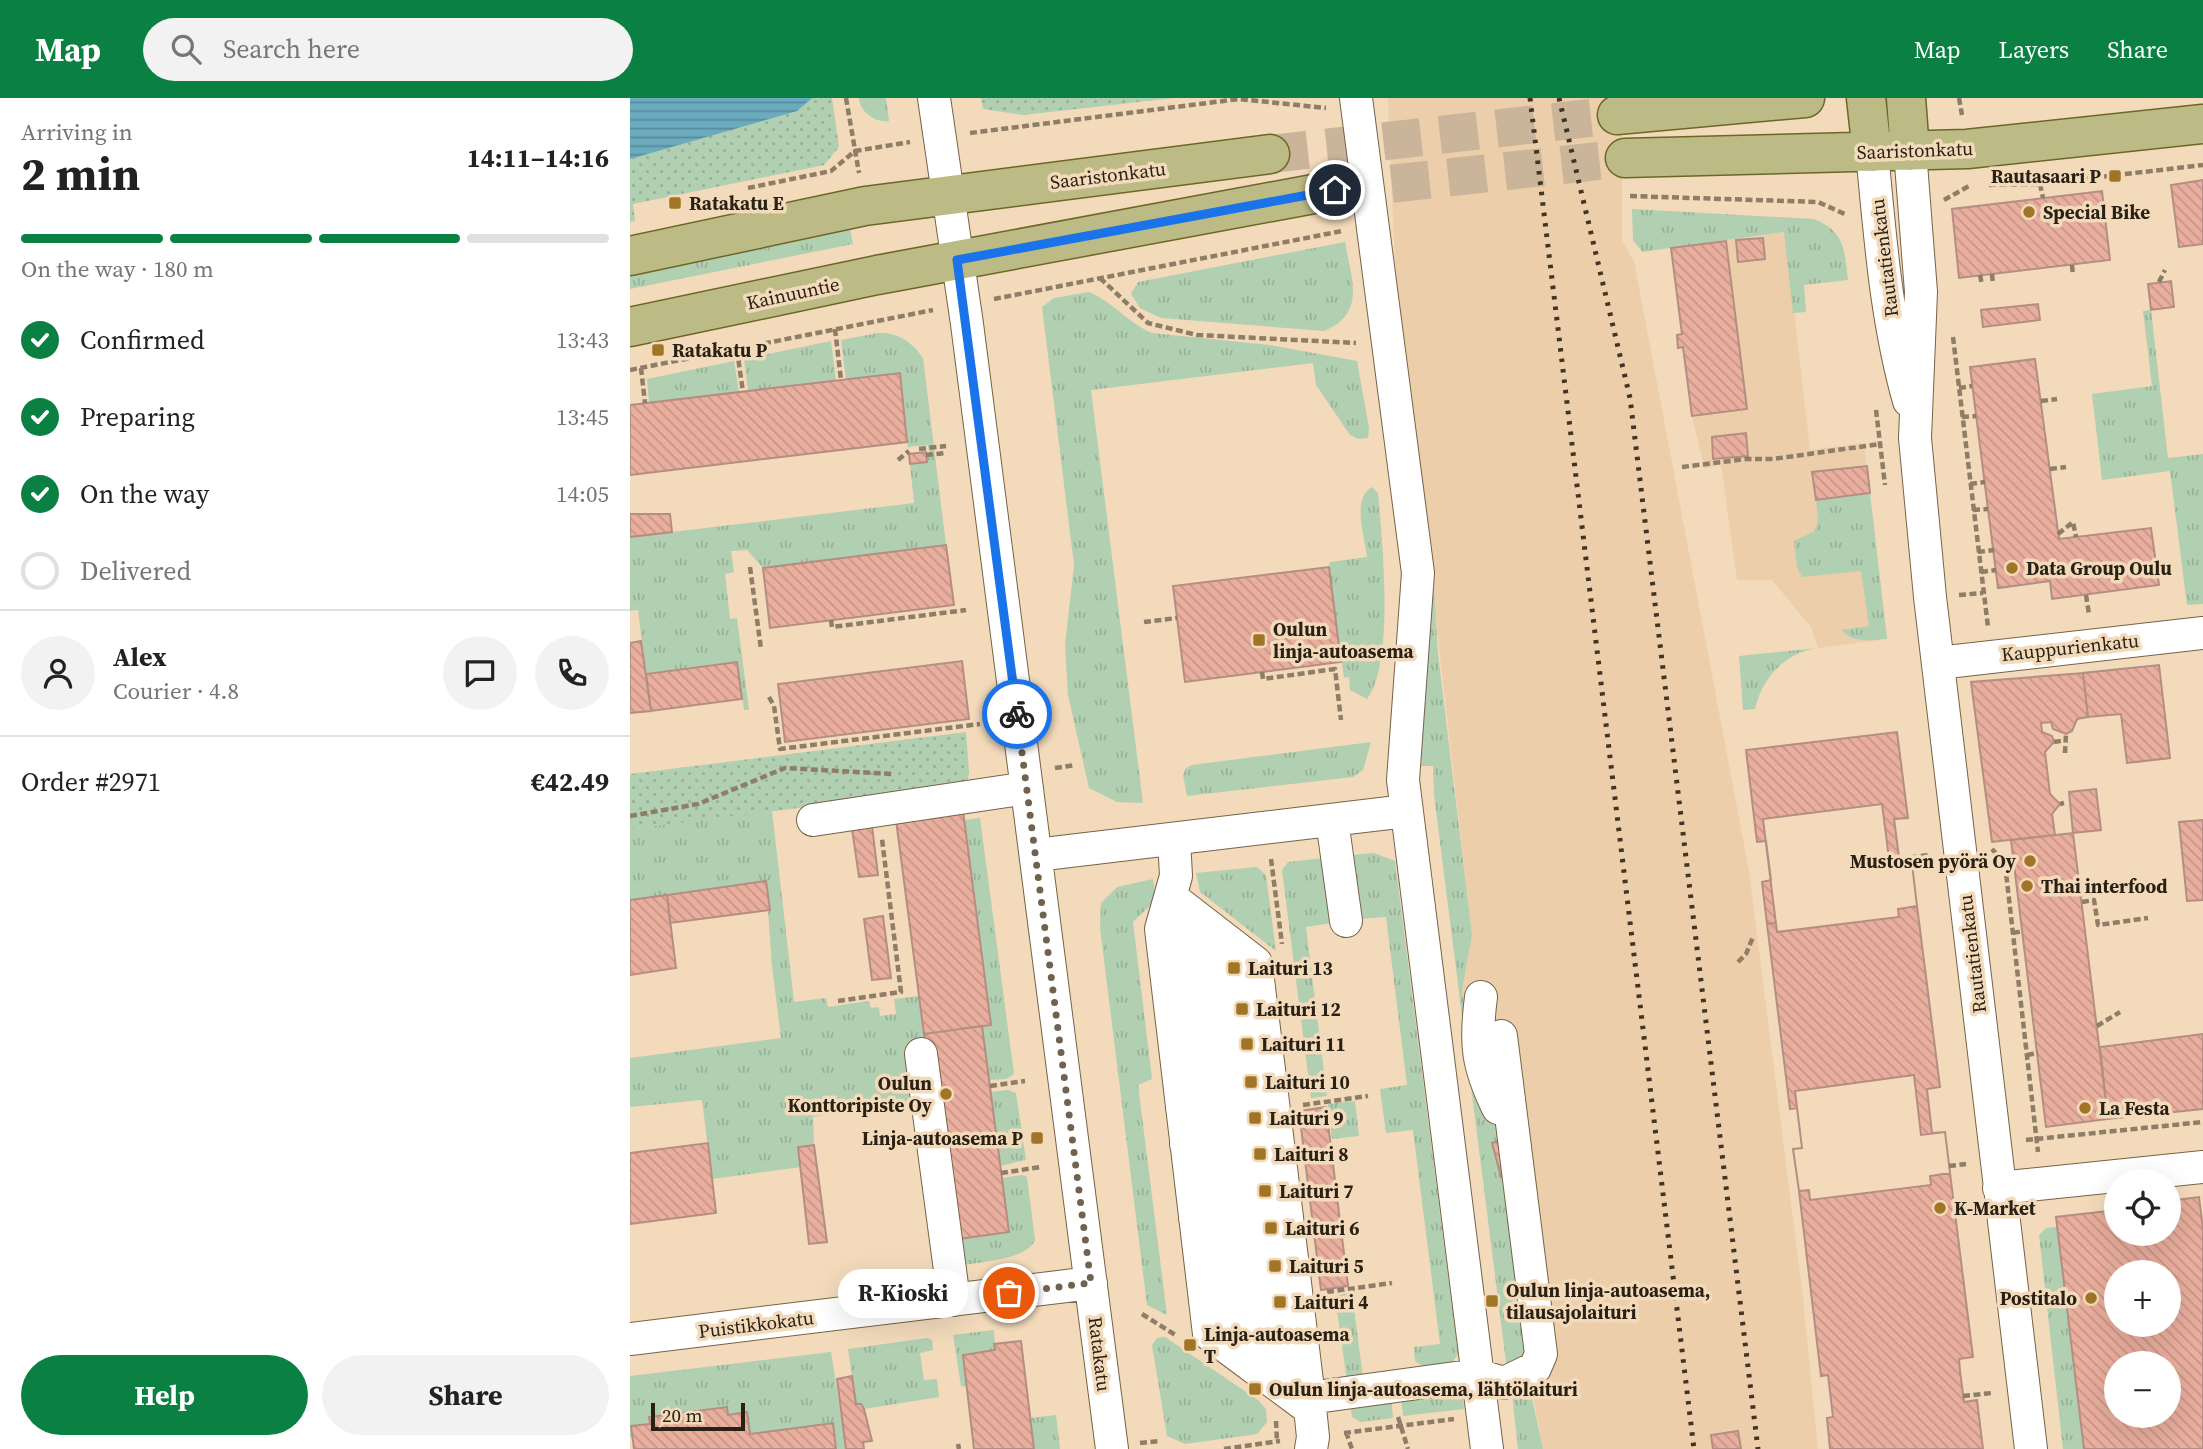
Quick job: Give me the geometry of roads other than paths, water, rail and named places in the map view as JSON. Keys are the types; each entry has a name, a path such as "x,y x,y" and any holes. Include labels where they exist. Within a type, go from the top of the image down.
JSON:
{"main road":[{"path":"1617,115 1805,98"},
{"name":"Rautatienkatu","path":"1867,98 1872,152"},
{"name":"Rautatienkatu","path":"1906,98 1910,151"},
{"name":"Saaristonkatu","path":"1625,158 1967,149 2203,124"},
{"name":"Saaristonkatu","path":"947,195 1270,154"},
{"path":"957,260 1335,190"},
{"path":"630,256 865,206 947,195"},
{"name":"Kainuuntie","path":"630,327 957,260"}],"street":[{"name":"Ratakatu","path":"934,98 1036,855 1112,1449"},
{"path":"1343,103 1418,573 1403,780 1487,1449"},
{"name":"Rautatienkatu","path":"1910,151 1921,303 1914,416 1938,663 2031,1449"},
{"name":"Rautatienkatu","path":"1872,152 1883,268 1896,354 1914,416"},
{"name":"Kauppurienkatu","path":"1938,663 1980,656 2203,633"},
{"path":"813,820 1027,788"},
{"path":"1036,855 1406,811"},
{"path":"1332,820 1346,921"},
{"path":"1174,839 1176,867 1171,898 1161,929 1204,1292 1309,1413"},
{"path":"1171,898 1255,963 1269,1077"},
{"path":"1161,929 1259,1000"},
{"path":"1165,963 1264,1038"},
{"path":"1481,997 1475,1041 1487,1086 1514,1140"},
{"path":"1170,1001 1269,1077 1288,1108 1278,1145 1309,1413"},
{"path":"1309,1413 1478,1375 1504,1383 1535,1368 1541,1354 1501,1036"},
{"path":"1174,1039 1288,1108"},
{"path":"921,1054 941,1220 954,1300"},
{"path":"1178,1072 1278,1145"},
{"path":"1182,1108 1282,1186"},
{"path":"1186,1144 1287,1222"},
{"path":"1999,1188 2203,1167"},
{"path":"1191,1183 1291,1255"},
{"path":"1197,1234 1296,1294"},
{"path":"1197,1234 1300,1330"},
{"name":"Puistikkokatu","path":"630,1339 1091,1283"}],"water":[{"path":"630,98 812,98 797,111 630,159"}],"tunnel":[{"path":"1270,154 1617,115"},
{"path":"1335,190 1625,158"}],"railway":[{"path":"1530,98 1694,1449"},
{"path":"1559,98 1630,398 1758,1449"}],"place":[{"name":"Rautasaari P","path":"2115,176"},
{"name":"Ratakatu E","path":"675,203"},
{"name":"Special Bike","path":"2029,212"},
{"name":"Ratakatu P","path":"658,350"},
{"name":"Data Group Oulu","path":"2012,568"},
{"name":"Oulun linja-autoasema","path":"1259,640"},
{"name":"Mustosen pyörä Oy","path":"2030,861"},
{"name":"Thai interfood","path":"2027,886"},
{"name":"Laituri 13","path":"1234,968"},
{"name":"Laituri 12","path":"1242,1009"},
{"name":"Laituri 11","path":"1247,1044"},
{"name":"Laituri 10","path":"1251,1082"},
{"name":"Oulun Konttoripiste Oy","path":"946,1094"},
{"name":"La Festa","path":"2085,1108"},
{"name":"Laituri 9","path":"1255,1118"},
{"name":"Linja-autoasema P","path":"1037,1138"},
{"name":"Laituri 8","path":"1260,1154"},
{"name":"Laituri 7","path":"1265,1191"},
{"name":"K-Market","path":"1940,1208"},
{"name":"Laituri 6","path":"1271,1228"},
{"name":"Laituri 5","path":"1275,1266"},
{"name":"R-Kioski","path":"1009,1293"},
{"name":"Postitalo","path":"2091,1298"},
{"name":"Oulun linja-autoasema, tilausajolaituri","path":"1492,1301"},
{"name":"Laituri 4","path":"1280,1302"},
{"name":"Linja-autoasema T","path":"1190,1345"},
{"name":"Oulun linja-autoasema, lähtölaituri","path":"1255,1389"}]}
